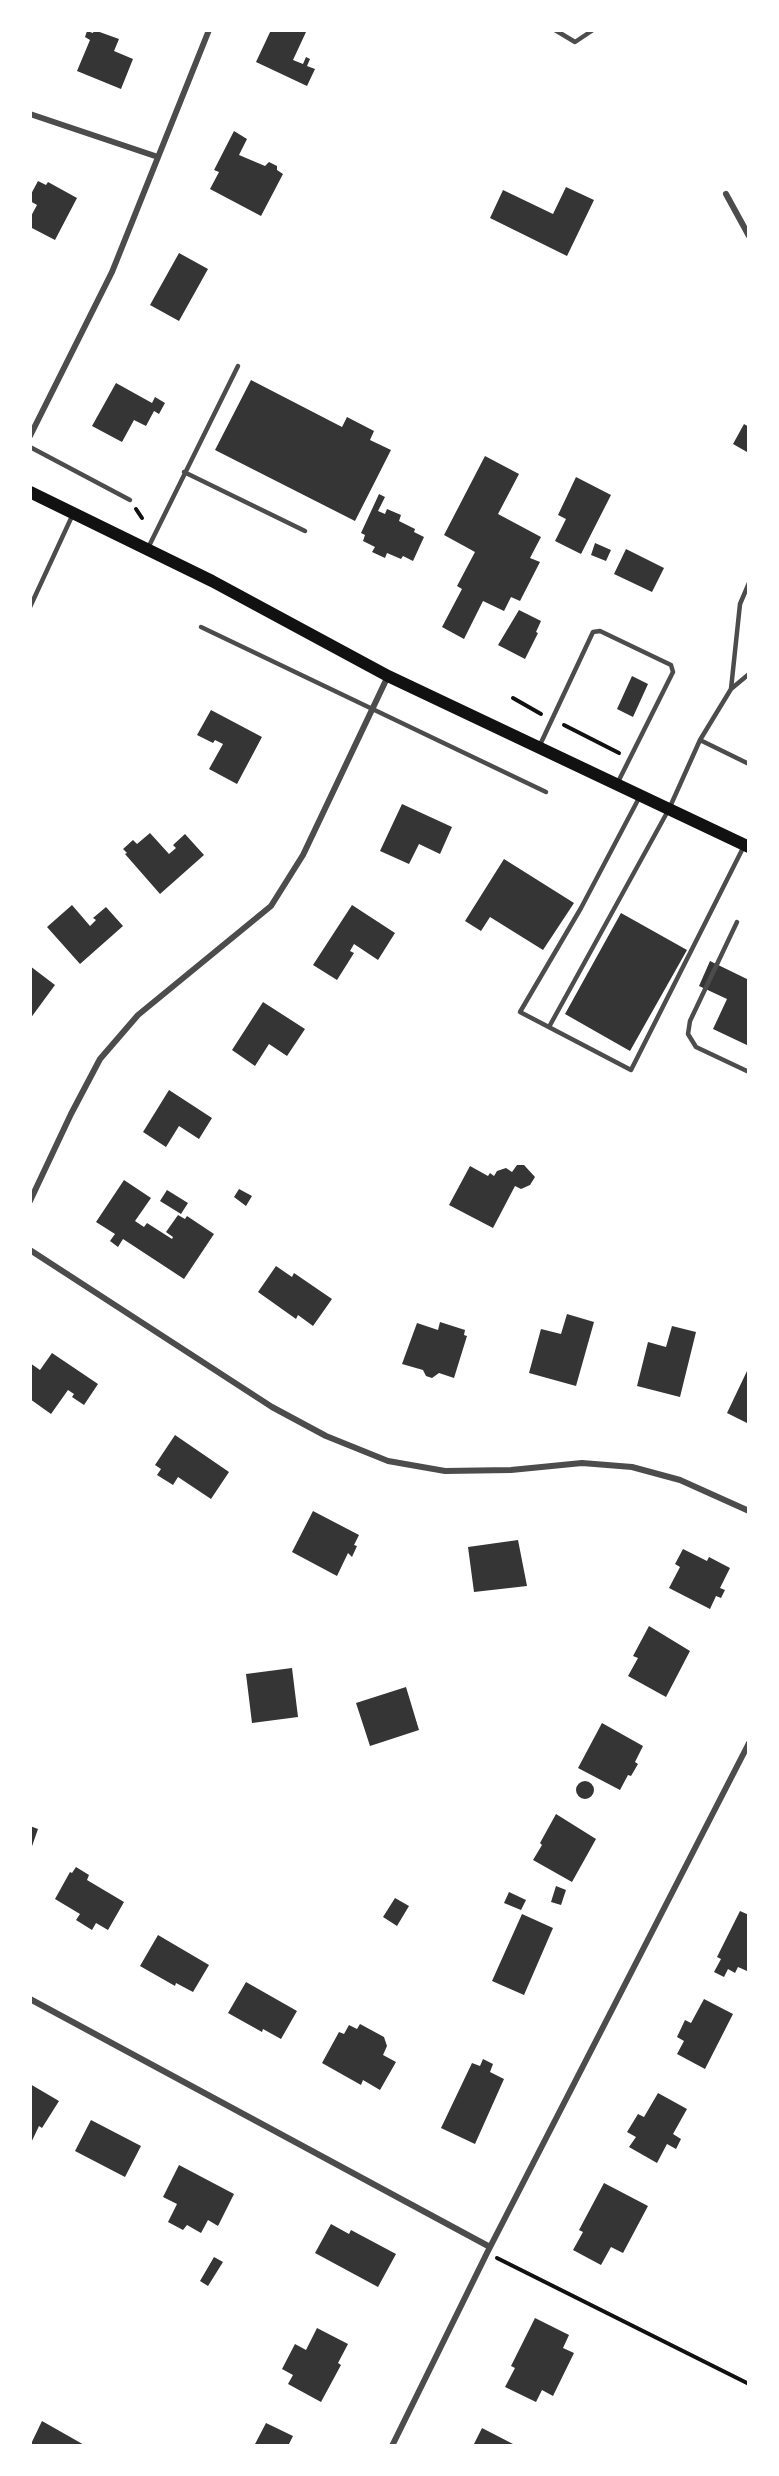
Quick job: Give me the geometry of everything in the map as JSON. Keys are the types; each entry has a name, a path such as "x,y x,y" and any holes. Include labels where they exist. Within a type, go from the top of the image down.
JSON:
{"main road":[{"path":"30,492 212,581 388,676 747,846"}],"street":[{"path":"30,436 112,272 209,30"},
{"path":"30,114 158,157"},
{"path":"726,194 749,236"},
{"path":"30,1201 100,1059 138,1016 271,906 303,855 388,676"},
{"path":"30,1250 272,1407 326,1436 388,1461 445,1471 511,1470 582,1463 632,1467 680,1480 749,1511"},
{"path":"392,2446 488,2250 749,1743"},
{"path":"30,1999 488,2250"}],"lane":[{"path":"555,30 575,42 593,30"},
{"path":"147,550 238,366"},
{"path":"30,447 130,500"},
{"path":"184,472 305,531"},
{"path":"30,607 73,514"},
{"path":"730,689 740,604 749,583"},
{"path":"201,627 546,792"},
{"path":"539,747 593,632 600,631 671,665 673,672 617,784"},
{"path":"549,1027 669,809 700,740 730,689 749,674"},
{"path":"700,740 749,764"},
{"path":"640,795 581,908 520,1012 631,1070 747,846"},
{"path":"737,922 690,1021 688,1034 696,1047 749,1072"}],"path":[{"path":"513,698 630,759"},
{"path":"488,2250 749,2384"}],"building":[{"path":"94,30 119,39 114,51 133,59 121,89 77,71 90,40 85,37 87,31 93,33"},
{"path":"271,30 306,32 293,60 303,64 306,57 310,59 307,66 315,69 307,86 256,62"},
{"path":"234,131 247,139 239,155 265,166 269,162 277,166 277,170 283,174 261,216 210,189 219,172 214,170"},
{"path":"38,181 46,185 48,182 77,198 55,240 30,227 30,218 37,205 30,201 30,196"},
{"path":"566,187 594,200 567,256 490,218 503,190 553,214"},
{"path":"179,253 208,269 179,321 150,305"},
{"path":"251,380 342,427 347,417 374,431 370,440 391,450 355,521 215,450"},
{"path":"116,383 152,403 155,397 165,403 159,414 154,411 146,426 134,420 122,442 92,426"},
{"path":"744,424 749,427 747,452 733,444"},
{"path":"485,456 519,474 498,514 541,537 530,558 540,562 520,601 511,597 504,611 483,601 464,639 442,627 462,589 457,586 475,552 444,535"},
{"path":"576,477 611,495 581,554 555,541 566,519 558,515"},
{"path":"379,494 385,497 378,511 385,514 387,509 401,515 399,521 415,529 414,532 424,537 413,561 403,556 401,559 387,553 385,558 372,552 375,547 363,541 365,535 361,533"},
{"path":"595,543 611,550 606,561 591,555"},
{"path":"626,549 664,568 652,592 614,574"},
{"path":"519,610 541,621 536,632 538,633 525,659 498,645"},
{"path":"632,676 648,684 633,717 617,709"},
{"path":"211,710 262,737 237,784 209,769 223,744 215,740 213,743 197,735"},
{"path":"402,804 452,827 440,854 419,844 409,864 380,851"},
{"path":"150,833 169,854 176,848 173,845 185,834 204,855 160,894 123,849 133,840 137,844"},
{"path":"504,859 574,903 543,950 490,917 481,931 465,921"},
{"path":"72,905 90,926 96,920 93,918 106,907 123,926 80,964 47,927"},
{"path":"352,905 395,933 378,960 354,944 350,951 354,953 337,980 313,965"},
{"path":"621,913 687,950 630,1051 565,1014"},
{"path":"710,961 749,980 749,1046 713,1029 727,999 699,986"},
{"path":"30,966 55,985 30,1019"},
{"path":"263,1002 305,1029 287,1056 269,1044 255,1066 232,1050"},
{"path":"169,1090 212,1118 199,1139 179,1126 166,1147 143,1132"},
{"path":"517,1165 524,1165 535,1177 530,1185 521,1189 515,1186 493,1228 449,1205 470,1166 488,1176 490,1173 494,1176 497,1171 506,1168 512,1172"},
{"path":"124,1180 151,1198 135,1221 144,1227 147,1223 172,1239 173,1237 166,1232 178,1215 185,1219 187,1216 214,1234 184,1279 123,1239 118,1247 110,1241 115,1234 96,1222"},
{"path":"239,1189 252,1196 246,1206 234,1197"},
{"path":"167,1190 188,1203 181,1214 160,1201"},
{"path":"276,1266 292,1277 294,1273 332,1299 313,1326 298,1315 296,1319 258,1292"},
{"path":"567,1314 594,1322 576,1386 529,1373 541,1329 561,1334"},
{"path":"440,1322 465,1330 464,1335 467,1336 454,1378 439,1373 432,1378 426,1376 423,1370 402,1364 417,1323 438,1330"},
{"path":"672,1326 696,1332 680,1397 637,1386 648,1342 666,1347"},
{"path":"52,1353 98,1384 84,1405 72,1397 74,1394 68,1390 51,1414 30,1399 30,1363 40,1370"},
{"path":"747,1371 749,1372 749,1424 727,1413"},
{"path":"175,1435 229,1472 211,1499 178,1477 173,1485 157,1475 161,1469 155,1465"},
{"path":"313,1511 359,1535 352,1557 348,1553 337,1576 292,1552"},
{"path":"518,1540 527,1586 474,1592 468,1547"},
{"path":"683,1549 707,1561 709,1557 730,1568 720,1588 725,1590 721,1598 716,1596 710,1609 669,1588 680,1567 675,1564"},
{"path":"649,1626 690,1651 666,1697 628,1676 638,1658 633,1656"},
{"path":"292,1668 298,1717 252,1723 246,1674"},
{"path":"406,1687 419,1730 370,1746 356,1703"},
{"path":"602,1723 643,1746 635,1762 638,1764 631,1776 628,1775 620,1790 578,1768"},
{"path":"581,1781 589,1781 594,1786 592,1797 581,1799 576,1794 576,1786"},
{"path":"556,1814 596,1839 572,1882 533,1860"},
{"path":"30,1826 38,1829 30,1852"},
{"path":"76,1867 89,1875 87,1880 124,1902 108,1930 96,1923 92,1930 76,1920 80,1914 55,1899 70,1872 72,1873"},
{"path":"556,1886 566,1890 561,1905 551,1902"},
{"path":"509,1892 526,1900 521,1910 504,1903"},
{"path":"395,1898 409,1906 397,1926 383,1917"},
{"path":"740,1911 749,1915 749,1968 747,1971 738,1967 735,1973 728,1969 724,1977 714,1972 721,1959 717,1957"},
{"path":"522,1914 553,1928 524,1995 492,1981"},
{"path":"158,1935 209,1965 193,1992 176,1983 175,1986 140,1966"},
{"path":"246,1982 297,2011 281,2039 263,2029 262,2032 228,2013"},
{"path":"704,1999 733,2014 705,2069 677,2054 684,2041 677,2037 685,2020 691,2023"},
{"path":"360,2024 384,2037 387,2046 383,2055 396,2062 380,2090 363,2080 361,2085 322,2063 339,2032 344,2034 349,2025 357,2029"},
{"path":"483,2059 493,2064 490,2072 504,2079 475,2144 441,2128 472,2063 480,2066"},
{"path":"30,2084 59,2101 42,2128 39,2126 30,2145"},
{"path":"658,2093 687,2109 673,2134 681,2139 676,2149 667,2144 657,2163 629,2147 636,2137 627,2132 638,2114 644,2117"},
{"path":"91,2120 141,2146 125,2177 75,2151"},
{"path":"179,2165 234,2194 218,2226 208,2220 201,2233 187,2225 183,2230 168,2222 177,2204 163,2197"},
{"path":"604,2183 648,2206 623,2253 611,2247 601,2265 573,2250 583,2232 579,2230"},
{"path":"331,2224 349,2234 351,2230 396,2254 378,2287 315,2253"},
{"path":"214,2257 223,2262 208,2286 200,2281"},
{"path":"535,2318 569,2335 563,2348 574,2353 553,2396 542,2390 536,2402 505,2387 515,2368 511,2366"},
{"path":"317,2328 348,2344 338,2363 341,2365 321,2402 288,2384 293,2375 282,2369 295,2344 306,2350"},
{"path":"42,2421 86,2446 30,2446"},
{"path":"266,2423 293,2436 288,2446 254,2446"},
{"path":"482,2428 513,2444 512,2446 473,2446"}]}
